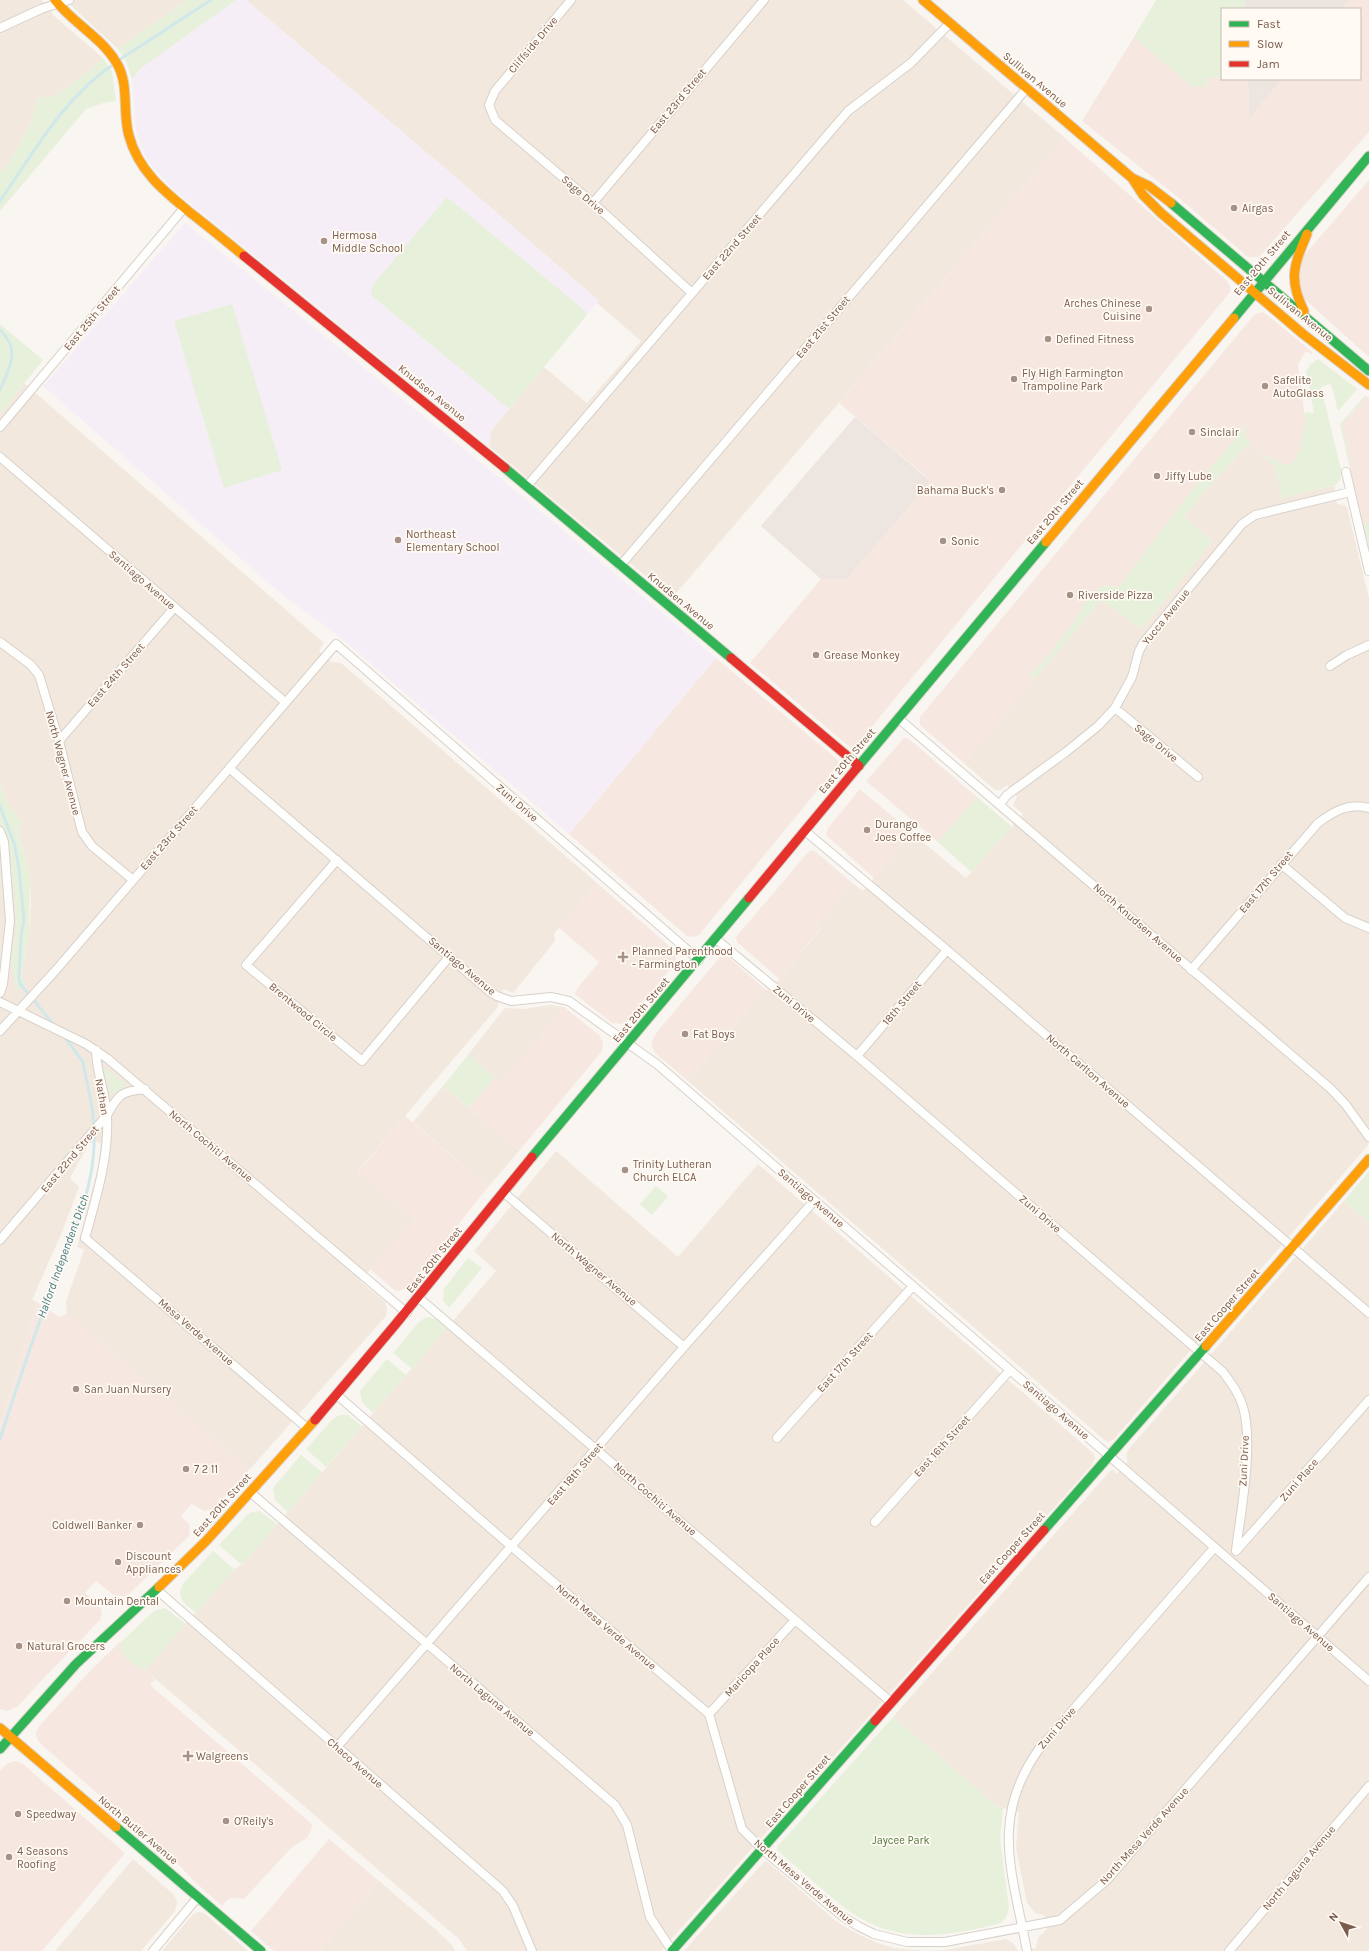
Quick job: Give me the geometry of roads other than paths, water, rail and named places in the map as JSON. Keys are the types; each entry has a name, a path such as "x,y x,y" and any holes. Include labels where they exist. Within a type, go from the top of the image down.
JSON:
{"main road":[{"name":"Sullivan Avenue","path":"923,0 1132,178 1141,181 1152,189 1263,280 1369,371"},
{"name":"Knudsen Avenue","path":"56,2 74,21 104,46 117,63 122,77 125,116 132,148 144,171 152,181 527,486 859,766"},
{"name":"East 20th Street","path":"0,1749 102,1638 157,1590 206,1541 337,1395 407,1313 503,1192 699,960 898,718 1263,280 1369,156"},
{"name":"Sullivan Avenue","path":"1132,178 1135,188 1254,292 1369,385"},
{"path":"1309,319 1294,292 1293,275 1297,258 1312,223"},
{"name":"East Cooper Street","path":"672,1951 1201,1353 1369,1159"},
{"name":"North Butler Avenue","path":"0,1728 260,1951"}],"street":[{"path":"0,28 56,2 68,0"},
{"name":"Cliffside Drive","path":"495,91 571,0"},
{"name":"East 23rd Street","path":"593,203 764,0"},
{"name":"East 22nd Street","path":"527,486 848,111 911,63 950,23"},
{"name":"East 21st Street","path":"620,566 1027,88"},
{"name":"Sage Drive","path":"495,91 489,105 495,120 593,203 692,293"},
{"name":"East 25th Street","path":"0,427 184,208"},
{"name":"Santiago Avenue","path":"0,457 174,608 286,702"},
{"path":"1346,472 1369,571"},
{"name":"Yucca Avenue","path":"1000,804 1007,795 1098,726 1115,708 1132,677 1139,651 1144,642 1242,524 1255,515 1350,492"},
{"name":"East 24th Street","path":"59,741 174,608"},
{"name":"North Wagner Avenue","path":"0,642 31,665 39,675 59,741 82,832 92,846 133,880"},
{"name":"East 23rd Street","path":"0,1031 56,970 336,644"},
{"name":"Zuni Drive","path":"336,644 699,960"},
{"path":"1330,666 1347,655 1369,645"},
{"name":"Sage Drive","path":"1115,708 1198,777"},
{"name":"North Knudsen Avenue","path":"898,718 1331,1089 1346,1105 1369,1137"},
{"name":"Santiago Avenue","path":"229,768 496,996 511,1001 551,996 569,1001 658,1066 1369,1681"},
{"name":"East 17th Street","path":"1191,970 1318,823 1339,810 1351,806 1369,808"},
{"path":"0,831 4,842 10,921 3,984 0,994"},
{"name":"North Carlton Avenue","path":"805,831 947,950 1369,1313"},
{"name":"Brentwood Circle","path":"337,860 246,965 362,1061 449,957"},
{"path":"1281,864 1345,918 1369,928"},
{"name":"Zuni Drive","path":"716,939 857,1056 1223,1372 1236,1389 1243,1408 1247,1435 1245,1476 1236,1550"},
{"name":"18th Street","path":"857,1056 947,950"},
{"name":"North Cochiti Avenue","path":"0,1002 17,1012 96,1050 145,1089 407,1313"},
{"name":"Nathan","path":"85,1238 105,1163 107,1115 96,1063 96,1050"},
{"name":"East 22nd Street","path":"0,1240 107,1115 115,1100 128,1090 145,1089"},
{"name":"North Wagner Avenue","path":"503,1192 684,1346"},
{"name":"East 18th Street","path":"338,1747 512,1548 684,1346 814,1201"},
{"name":"Mesa Verde Avenue","path":"85,1238 307,1428"},
{"name":"East 17th Street","path":"777,1438 913,1286"},
{"name":"North Cochiti Avenue","path":"419,1298 891,1702"},
{"name":"East 16th Street","path":"875,1522 1010,1370"},
{"name":"North Mesa Verde Avenue","path":"337,1395 512,1548 709,1714 742,1829 762,1849 842,1916 878,1936 907,1942 931,1943 1060,1920 1107,1880 1369,1577"},
{"name":"Zuni Place","path":"1228,1559 1369,1400"},
{"name":"North Laguna Avenue","path":"250,1492 615,1805 626,1825 650,1917 672,1951"},
{"name":"Zuni Drive","path":"1027,1951 1008,1845 1011,1810 1023,1774 1039,1749 1214,1548"},
{"name":"Chaco Avenue","path":"157,1590 503,1891 513,1906 532,1951"},
{"name":"Maricopa Place","path":"709,1714 795,1620"},
{"name":"North Laguna Avenue","path":"1229,1951 1369,1786"},
{"path":"152,1951 198,1897"}],"waterway":[{"name":"Halford Independent Ditch","path":"119,60 211,0"},
{"name":"Halford Independent Ditch","path":"0,201 51,126 65,109 96,77 114,64"},
{"name":"Halford Independent Ditch","path":"0,330 6,337 12,351 10,366 0,390"},
{"name":"Halford Independent Ditch","path":"0,806 15,846 19,870 24,919 21,936 20,984 55,1026"},
{"name":"Halford Independent Ditch","path":"64,1036 83,1062 92,1107 94,1127"},
{"name":"Halford Independent Ditch","path":"0,1439 47,1301 79,1219 91,1176 94,1154 94,1133"}],"place":[{"name":"Airgas","path":"1234,208"},
{"name":"Hermosa Middle School","path":"324,241"},
{"name":"Arches Chinese Cuisine","path":"1149,309"},
{"name":"Defined Fitness","path":"1048,339"},
{"name":"Fly High Farmington Trampoline Park","path":"1014,379"},
{"name":"Safelite AutoGlass","path":"1265,386"},
{"name":"Sinclair","path":"1192,432"},
{"name":"Jiffy Lube","path":"1157,476"},
{"name":"Bahama Buck's","path":"1002,490"},
{"name":"Northeast Elementary School","path":"398,540"},
{"name":"Sonic","path":"943,541"},
{"name":"Riverside Pizza","path":"1070,595"},
{"name":"Grease Monkey","path":"816,655"},
{"name":"Durango Joes Coffee","path":"867,830"},
{"name":"Planned Parenthood - Farmington","path":"623,957"},
{"name":"Fat Boys","path":"685,1034"},
{"name":"Trinity Lutheran Church ELCA","path":"625,1170"},
{"name":"San Juan Nursery","path":"76,1389"},
{"name":"7 2 11","path":"186,1469"},
{"name":"Coldwell Banker","path":"140,1525"},
{"name":"Discount Appliances","path":"118,1562"},
{"name":"Mountain Dental","path":"67,1601"},
{"name":"Natural Grocers","path":"19,1646"},
{"name":"Walgreens","path":"188,1756"},
{"name":"Speedway","path":"18,1814"},
{"name":"O'Reily's","path":"226,1821"},
{"name":"4 Seasons Roofing","path":"9,1857"}],"park label":[{"name":"Jaycee Park","path":"901,1840"}]}
